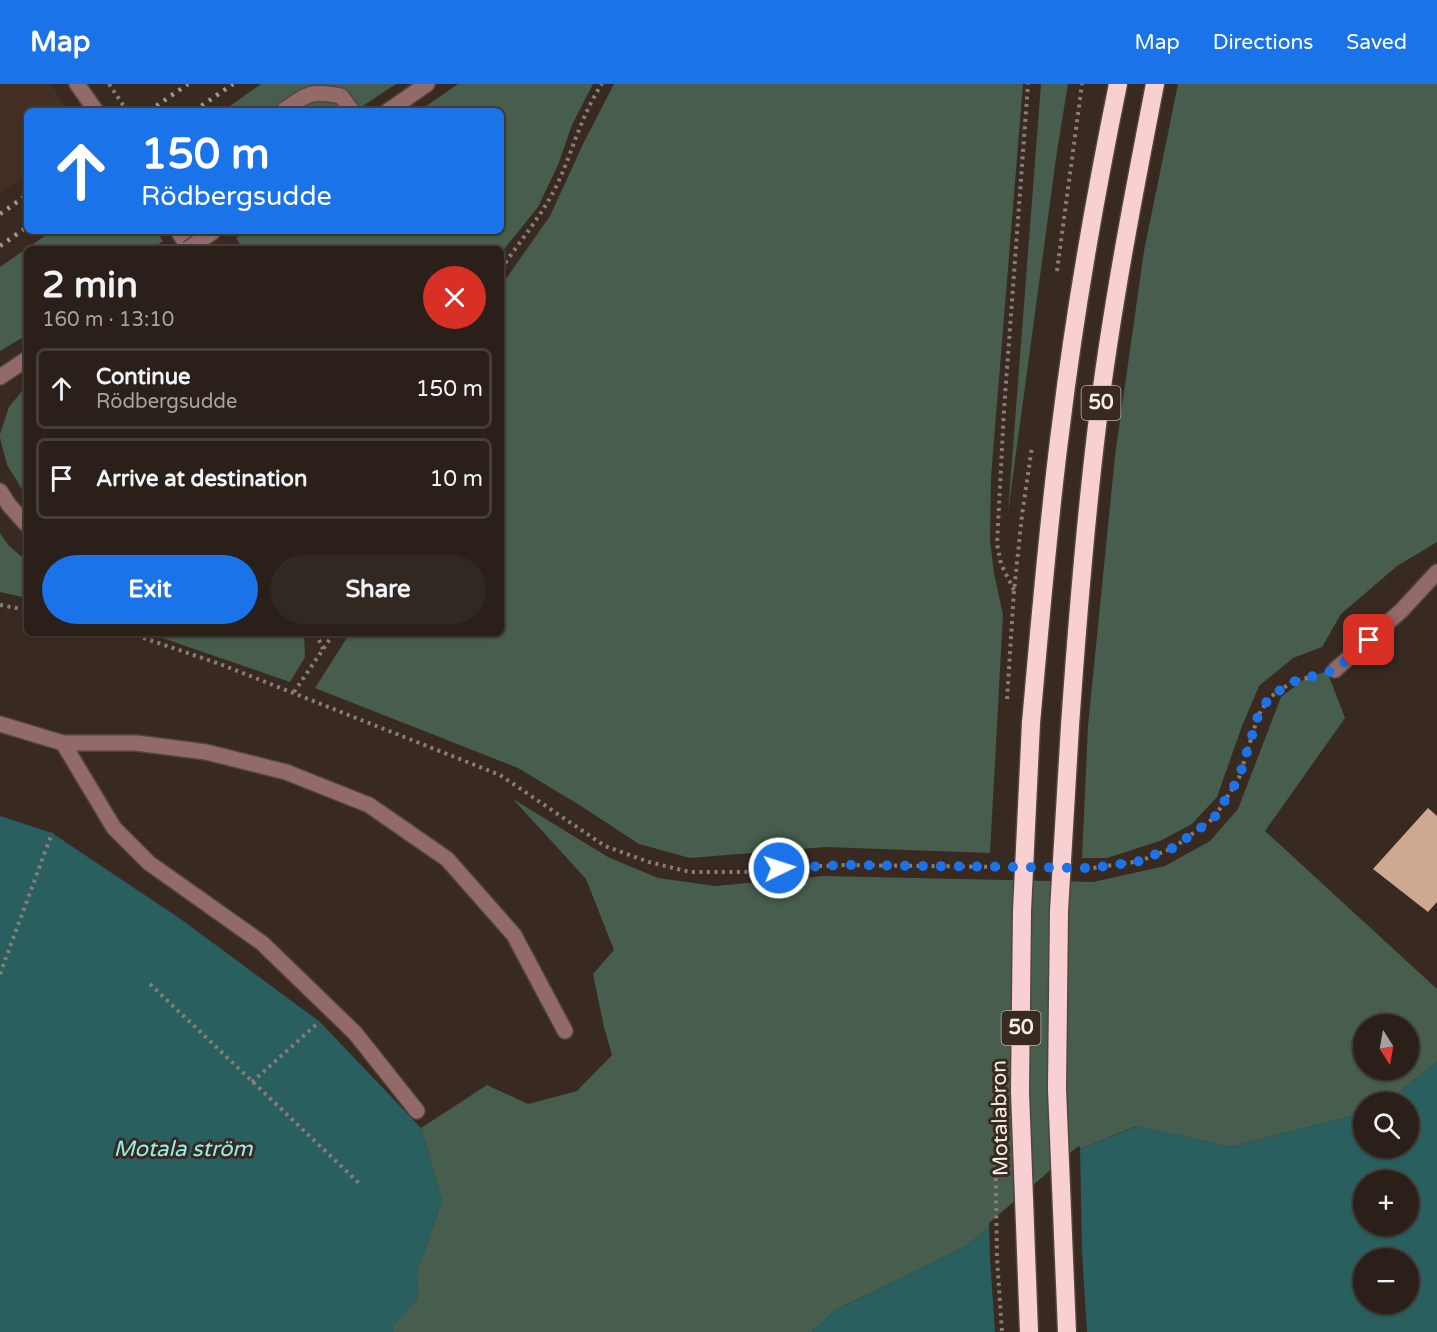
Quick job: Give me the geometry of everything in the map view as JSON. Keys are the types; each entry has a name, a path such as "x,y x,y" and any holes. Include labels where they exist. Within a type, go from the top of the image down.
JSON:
{"highway":[{"name":"Motalabron","path":"1029,1332 1020,1092 1022,911 1031,723 1061,425 1080,290 1118,84"},
{"name":"50","path":"1067,1332 1057,1089 1059,911 1070,726 1083,554 1097,424 1117,294 1155,84"}],"street":[{"path":"77,84 94,108"},
{"path":"392,108 427,84"},
{"path":"287,108 305,96 323,92 341,96 350,108"},
{"path":"193,246 210,234"},
{"path":"0,377 24,361"},
{"path":"0,492 24,522"},
{"path":"1335,670 1402,610 1437,572"},
{"path":"0,724 63,743 136,743 206,752 286,772 369,805 447,858 514,935 565,1032"},
{"path":"63,743 114,828 149,863 262,943 355,1033 417,1111"}],"path":[{"path":"109,84 125,108"},
{"path":"504,265 541,214 560,178 593,97 602,84"},
{"path":"1006,710 1014,591 1001,564 997,535 1028,84"},
{"path":"0,605 24,609"},
{"path":"138,636 294,692 500,775 605,846 649,862 690,872 745,872 846,865 1003,867"},
{"path":"317,636 323,649"},
{"path":"294,692 332,636"},
{"path":"1082,868 1140,861 1173,848 1214,818 1239,778 1258,716 1269,698 1292,682 1335,670"},
{"path":"0,975 52,833"},
{"path":"150,984 360,1185"},
{"path":"252,1082 320,1022"}],"shaded area":[{"path":"0,84 51,84 66,108 24,108 24,177 0,194"}],"green space":[{"path":"261,84 396,84 360,108 227,108"},
{"path":"458,84 593,84 572,125 558,165 538,207 504,249 504,246 241,246 236,238 242,234 504,234 504,108 423,108"},
{"path":"614,84 1023,84 991,477 990,541 1003,615 990,853 826,847 690,858 639,844 518,768 315,688 348,636 504,636 504,282 550,216"},
{"path":"1041,84 1068,84 1008,512"},
{"path":"1178,84 1437,84 1437,542 1397,566 1341,614 1322,647 1293,658 1259,686 1217,797 1192,824 1160,841 1107,858 1082,858 1088,726 1115,456 1144,251"},
{"path":"48,234 158,234 163,241 156,246 30,246"},
{"path":"24,250 24,337 0,351 0,267"},
{"path":"24,389 24,492 7,465 0,438 9,407"},
{"path":"0,533 9,546 24,558 24,597 0,592"},
{"path":"157,636 304,636 305,657 290,682"},
{"path":"1327,671 1345,718 1265,831 1437,989 1437,1062 1419,1076 1419,1014 1353,1014 1353,1080 1414,1080 1400,1092 1353,1092 1353,1116 1231,1147 1136,1126 1078,1150 968,1245 834,1311 812,1332 393,1332 393,1325 418,1298 417,1271 442,1201 421,1128 487,1085 528,1104 577,1091 612,1055 593,974 614,950 586,879 513,799 608,857 658,878 715,886 824,876 1093,882 1165,866 1210,841 1238,809 1281,697 1305,679"}],"water":[{"name":"Motala ström","path":"0,816 52,833 182,920 320,1022 421,1128 442,1201 417,1271 418,1298 394,1325 393,1332 0,1332"},
{"path":"1437,1062 1437,1332 812,1332 834,1311 968,1245 1078,1150 1137,1126 1231,1147 1353,1116 1353,1158 1419,1158 1419,1092 1400,1092 1414,1080 1419,1080 1419,1076"}],"pier":[{"path":"1080,1146 1082,1251 1087,1332 995,1332 989,1223"}],"building":[{"path":"1428,808 1437,816 1437,902 1428,912 1373,869"}],"railway":[{"path":"153,108 188,84"},
{"path":"198,108 233,84"},
{"path":"0,214 24,197"},
{"path":"0,246 24,229"}],"route":[{"path":"779,868 846,865 1093,868 1140,861 1173,848 1214,818 1239,778 1258,716 1269,698 1292,682 1335,670 1369,640"}]}
